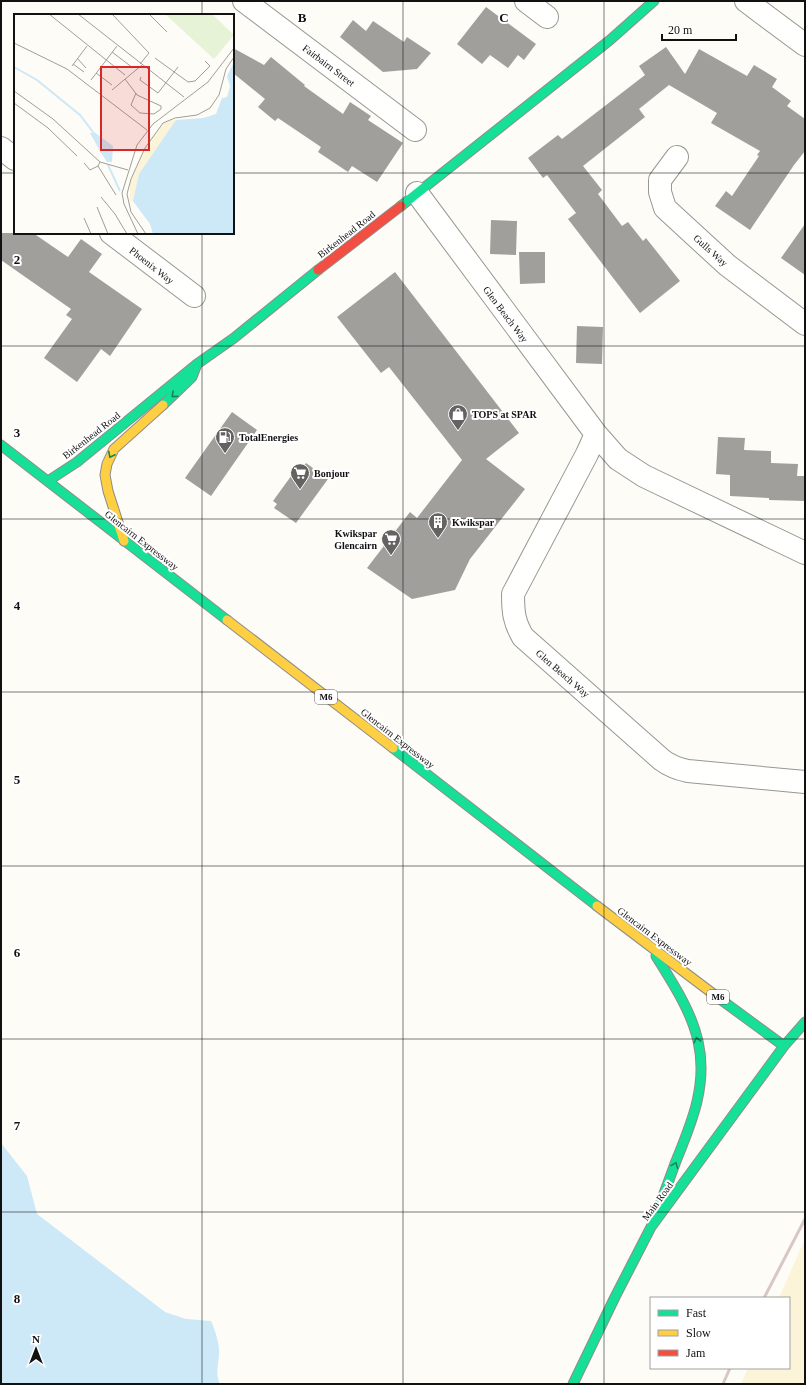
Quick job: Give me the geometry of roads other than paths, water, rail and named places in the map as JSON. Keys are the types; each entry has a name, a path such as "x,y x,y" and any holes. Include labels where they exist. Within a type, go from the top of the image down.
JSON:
{"main road":[{"name":"Birkenhead Road","path":"48,481 77,462 197,364 234,338 284,296 417,194 455,162 610,40 654,1"},
{"path":"124,541 110,497 105,475 108,459 114,449 185,385 192,377 197,364"},
{"name":"Glencairn Expressway","path":"1,445 652,949 784,1046"},
{"path":"651,1228 692,1125 700,1094 702,1068 698,1040 688,1014 652,949"},
{"name":"Main Road","path":"573,1384 614,1297 651,1228 784,1046 805,1022"}],"street":[{"name":"Fairbairn Street","path":"244,1 415,130"},
{"path":"526,1 547,17"},
{"path":"746,1 805,45"},
{"path":"1,148 14,158"},
{"name":"Gulls Way","path":"677,157 660,180 660,192 665,208 727,264 805,324"},
{"name":"Glen Beach Way","path":"417,194 596,434 618,459 644,476 805,553"},
{"name":"Phoenix Way","path":"112,234 194,296"},
{"name":"Glen Beach Way","path":"596,434 587,454 513,594 513,611 516,625 523,637 669,765 688,771 805,782"}],"water":[{"path":"1,1143 27,1176 37,1214 165,1312 186,1319 211,1321 219,1345 217,1376 220,1384 1,1384"}],"railway":[{"path":"765,1297 805,1219"},
{"path":"723,1384 730,1369"}],"place":[{"name":"TOPS at SPAR","path":"458,431"},
{"name":"TotalEnergies","path":"225,454"},
{"name":"Bonjour","path":"300,490"},
{"name":"Kwikspar","path":"438,539"},
{"name":"Kwikspar Glencairn","path":"391,556"}]}
